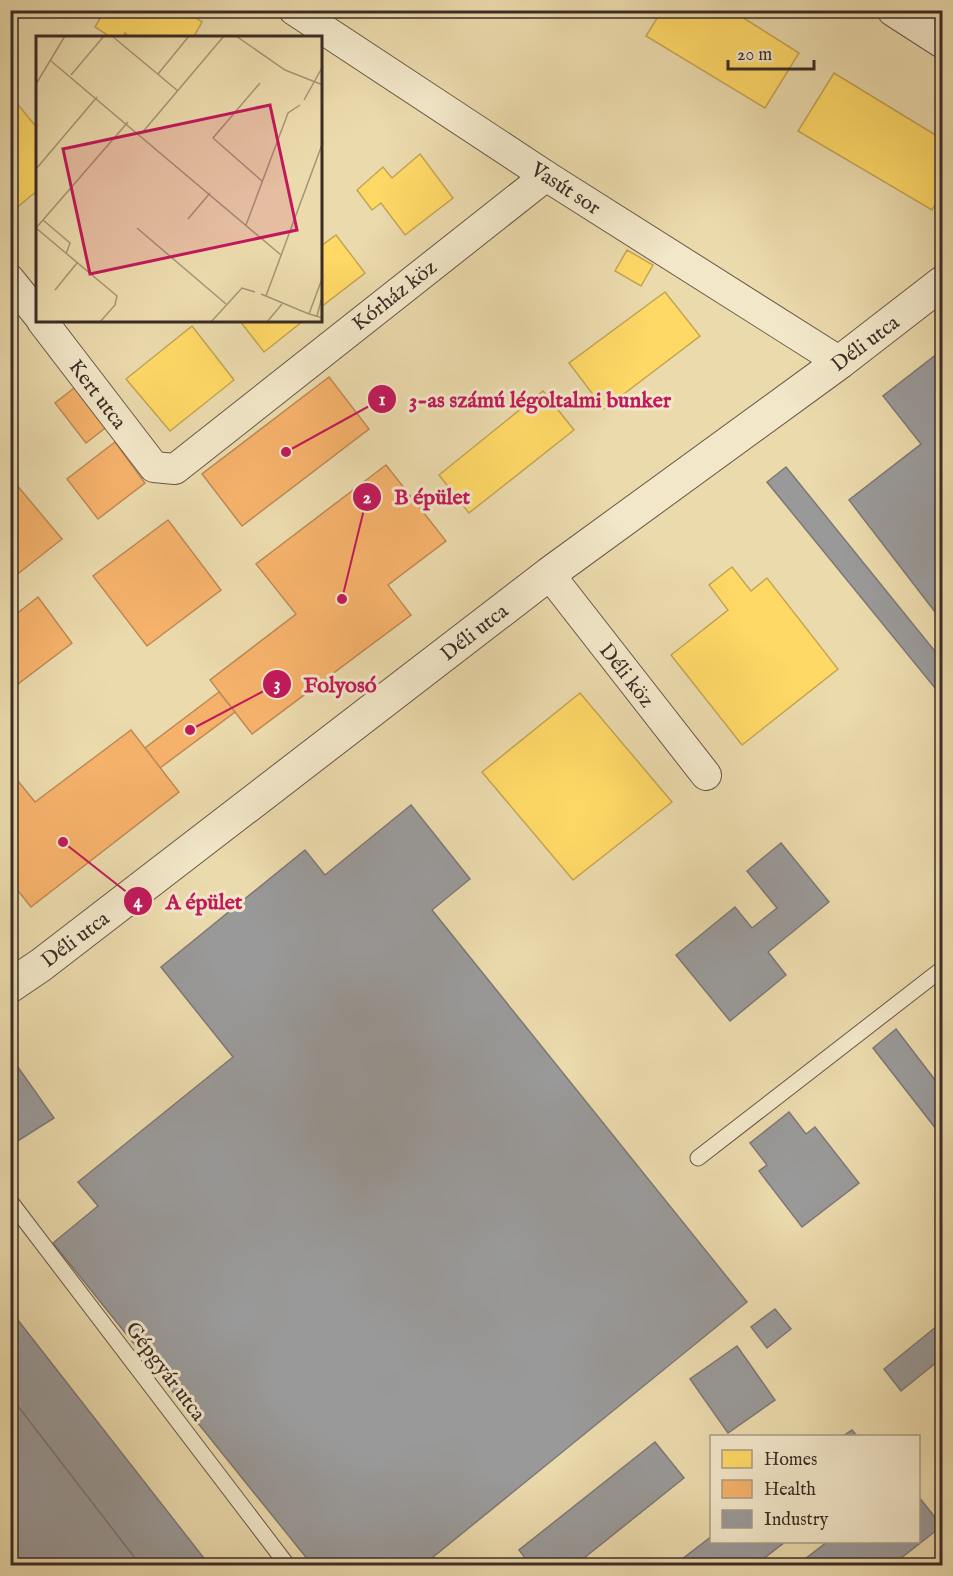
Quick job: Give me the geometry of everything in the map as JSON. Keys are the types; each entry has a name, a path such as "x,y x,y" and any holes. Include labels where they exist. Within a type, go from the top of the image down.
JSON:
{"street":[{"name":"Vasút sor","path":"294,10 546,176 840,362"},
{"path":"894,10 942,41"},
{"name":"Kórház köz","path":"154,467 175,469 546,176"},
{"path":"10,280 36,312"},
{"name":"Déli utca","path":"12,983 60,951 549,574 840,362 942,284"},
{"name":"Kert utca","path":"43,322 154,467"},
{"name":"Déli köz","path":"549,574 706,775"}],"lane":[{"path":"698,1158 942,969"},
{"name":"Gépgyár utca","path":"10,1201 288,1566"}],"building: Homes":[{"path":"105,10 184,10 202,22 194,36 129,36 125,33 123,36 109,36 95,27"},
{"path":"662,10 731,10 799,53 765,108 646,36"},
{"path":"834,73 942,139 942,192 932,210 798,131"},
{"path":"10,95 36,127 36,192 14,210 10,206"},
{"path":"420,154 453,198 405,235 381,203 372,210 357,190 383,167 392,178"},
{"path":"336,235 365,273 322,306 322,245"},
{"path":"627,250 653,265 641,286 615,271"},
{"path":"665,292 700,336 604,409 569,363"},
{"path":"241,322 302,322 264,352"},
{"path":"192,326 234,380 170,431 126,379"},
{"path":"543,391 574,430 469,513 439,475"},
{"path":"732,567 751,591 767,578 838,669 742,745 671,655 728,610 709,585"},
{"path":"580,693 672,802 573,880 482,772"}],"building: Health":[{"path":"329,377 369,429 242,526 202,474"},
{"path":"78,385 109,425 86,443 55,403"},
{"path":"115,442 145,483 98,519 67,479"},
{"path":"386,465 446,541 388,585 411,615 252,734 210,680 296,614 256,564"},
{"path":"10,477 62,539 10,580"},
{"path":"168,520 221,590 147,646 93,576"},
{"path":"38,597 72,643 10,690 10,619"},
{"path":"219,692 235,712 160,768 145,748"},
{"path":"131,730 179,792 31,907 10,881 10,771 35,802"}],"building: Industry":[{"path":"942,350 942,621 849,500 921,444 883,396"},
{"path":"786,467 942,660 942,682 935,688 767,482"},
{"path":"411,805 470,879 432,910 747,1302 422,1566 313,1566 53,1243 98,1206 78,1182 233,1057 161,967 305,850 325,875"},
{"path":"781,843 829,902 768,952 786,975 730,1021 676,955 735,907 752,928 777,908 747,871"},
{"path":"896,1029 942,1089 942,1132 940,1134 873,1048"},
{"path":"10,1056 54,1118 10,1146"},
{"path":"789,1112 806,1134 815,1127 859,1183 802,1227 759,1171 767,1165 750,1143"},
{"path":"775,1309 791,1329 767,1348 751,1327"},
{"path":"10,1310 210,1566 141,1566 10,1396"},
{"path":"942,1322 942,1358 901,1391 884,1369"},
{"path":"737,1346 775,1400 728,1433 690,1379"},
{"path":"10,1396 141,1566 10,1565"},
{"path":"852,1430 856,1435 844,1435"},
{"path":"655,1442 684,1478 574,1566 531,1566 519,1550"},
{"path":"920,1498 942,1526 891,1566 796,1566 826,1543 920,1543"},
{"path":"710,1538 710,1543 784,1543 754,1566 673,1566"}],"place":[{"name":"3-as számú légoltalmi bunker","path":"286,452"},
{"name":"B épület","path":"342,599"},
{"name":"Folyosó","path":"190,730"},
{"name":"A épület","path":"63,842"}]}
